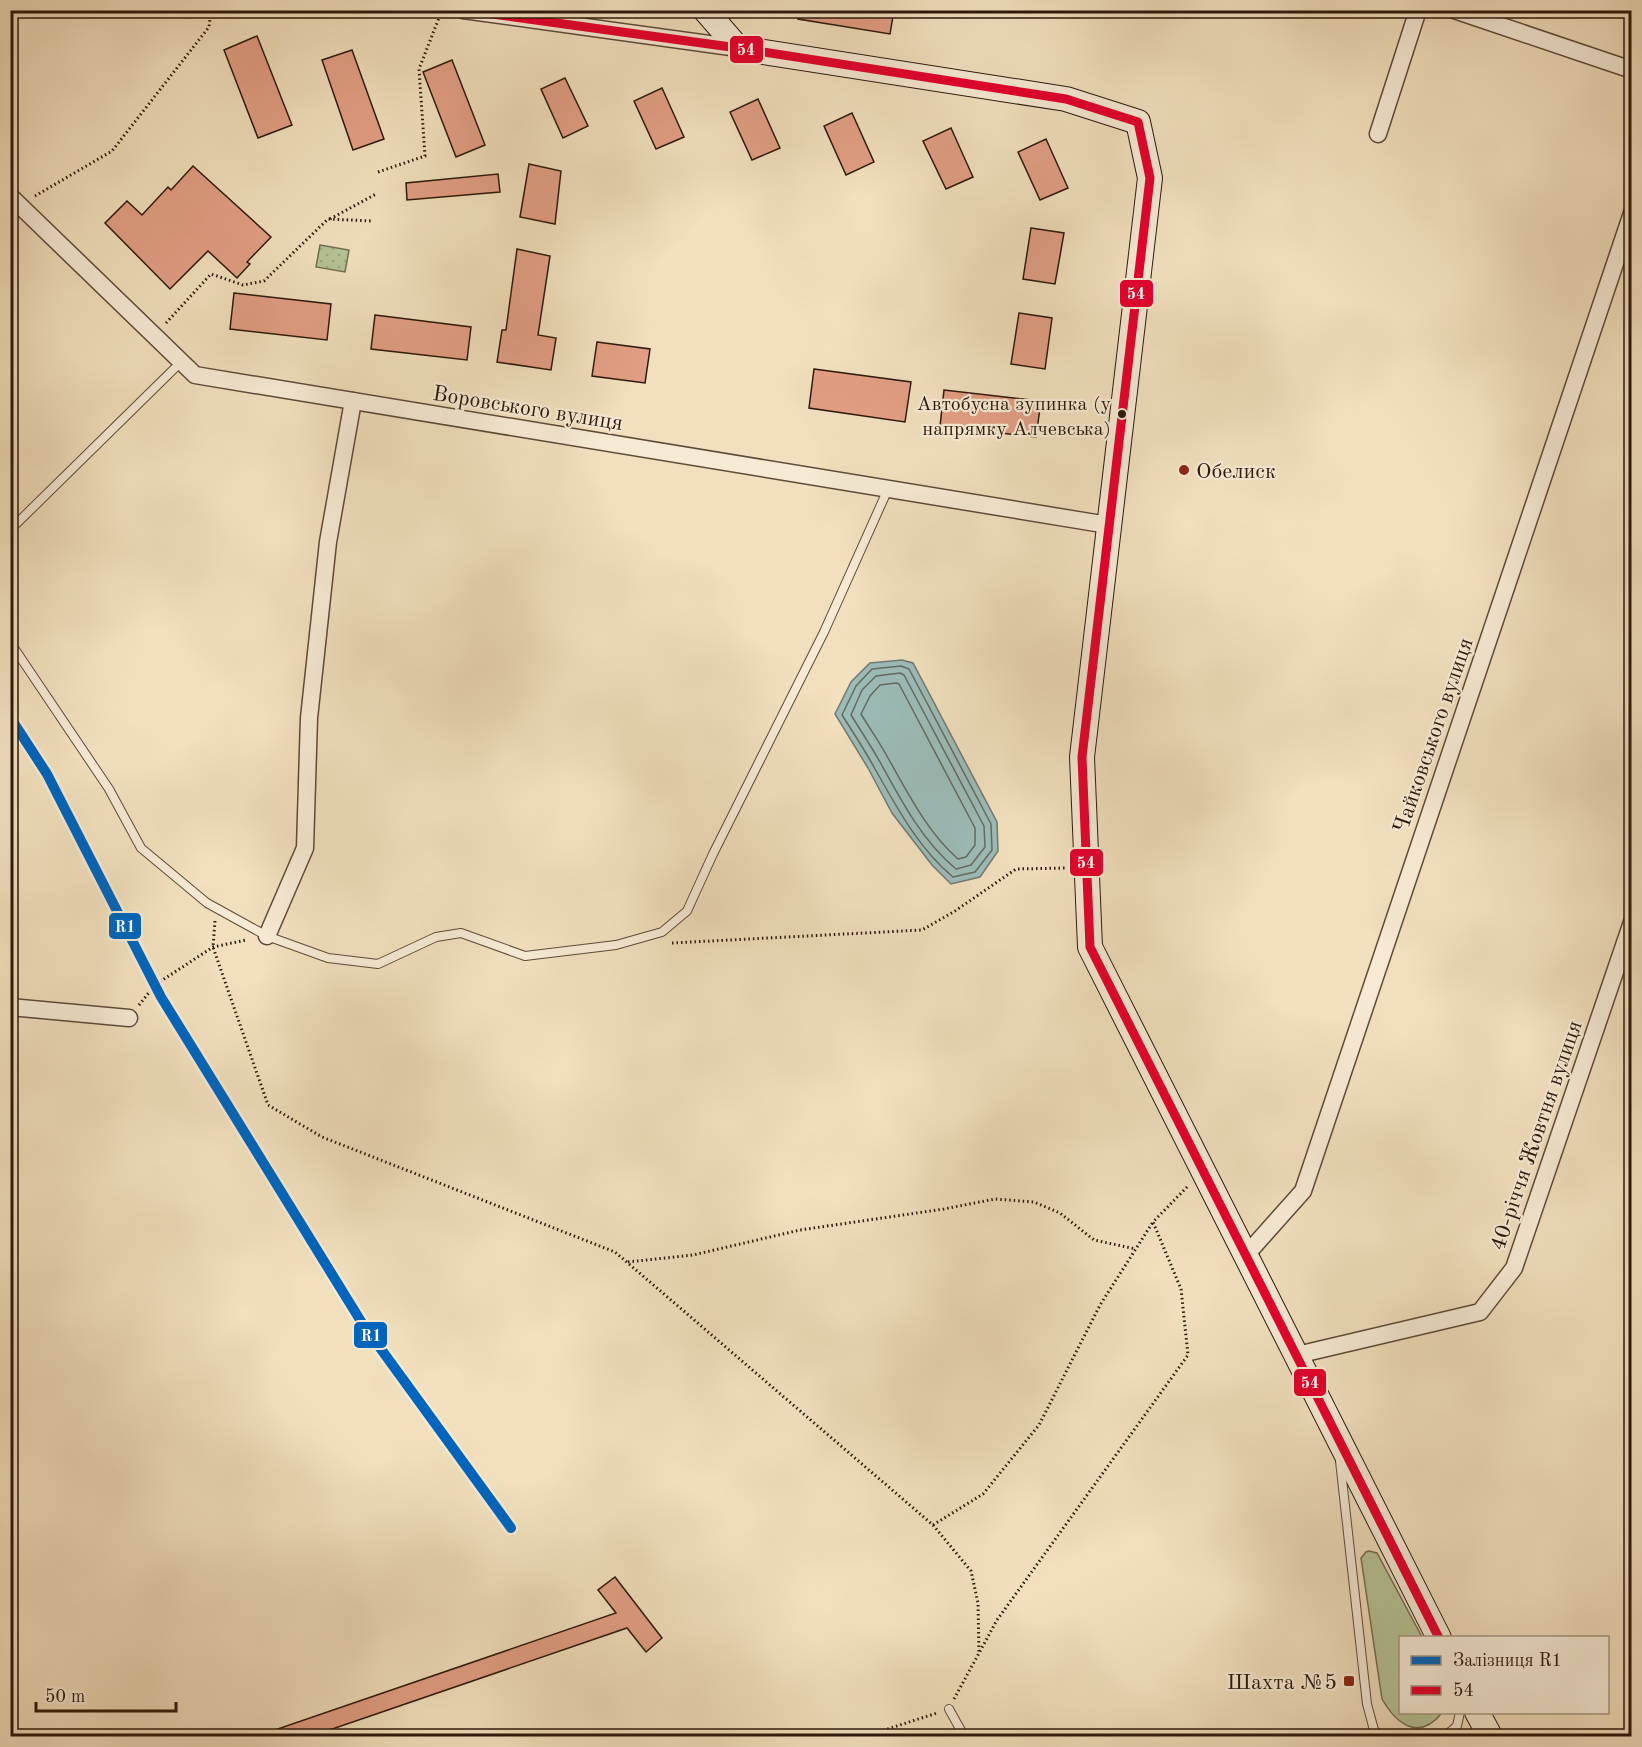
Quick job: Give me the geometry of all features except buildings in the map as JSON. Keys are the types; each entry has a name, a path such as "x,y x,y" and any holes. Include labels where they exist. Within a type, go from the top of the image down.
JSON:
{"street":[{"path":"463,10 523,15 1066,99 1138,122 1150,178 1082,757 1090,947 1438,1636"},
{"path":"705,10 738,48"},
{"path":"1378,134 1418,10"},
{"path":"1454,10 1632,70"},
{"name":"Воровського вулиця","path":"14,203 195,375 1108,525"},
{"name":"Чайковського вулиця","path":"1246,1254 1303,1191 1632,213"},
{"path":"267,936 305,848 310,707 328,542 353,401"},
{"name":"40-річчя Жовтня вулиця","path":"1297,1355 1480,1312 1514,1268 1632,922"},
{"path":"10,1007 129,1018"},
{"path":"1478,1714 1490,1737"}],"lane":[{"path":"10,530 181,362"},
{"path":"10,642 109,789 141,848 207,903 267,936 328,958 378,964 436,937 461,933 525,956 616,945 662,932 687,911 824,632 888,489"},
{"path":"1337,1434 1367,1704 1374,1730 1380,1737"},
{"path":"949,1709 964,1737"},
{"path":"1445,1737 1457,1726 1460,1714"}],"path":[{"path":"14,203 112,151 209,27 211,10"},
{"path":"378,172 425,156 419,69 442,10"},
{"path":"154,335 211,274 243,285 264,281 328,219 376,194"},
{"path":"328,219 373,221"},
{"path":"662,943 922,930 955,911 1016,869 1087,867"},
{"path":"216,908 213,947 268,1105 322,1137 615,1252 933,1525 970,1571 978,1604 979,1654"},
{"path":"129,1018 155,986 213,947 267,936"},
{"path":"933,1525 983,1494 1039,1425 1100,1305 1153,1222 1204,1170"},
{"path":"627,1262 693,1255 800,1230 944,1209 995,1199 1034,1202 1060,1213 1094,1240 1136,1249"},
{"path":"866,1737 874,1732 949,1709 997,1620 1188,1355 1181,1289 1153,1222"}],"green space":[{"path":"320,245 349,250 345,272 316,267"},
{"path":"1366,1552 1377,1553 1421,1636 1399,1636 1399,1714 1441,1714 1425,1726 1417,1728 1402,1722 1394,1716 1382,1699 1361,1558"}],"water":[{"path":"902,660 913,663 997,822 998,851 980,877 951,884 932,865 892,813 835,714 851,682 870,663"}],"rail line":[{"name":"R1","path":"10,717 47,774 161,997 362,1323 511,1528"}],"transit line":[{"name":"54","path":"463,10 738,48 1066,99 1138,122 1150,178 1082,757 1090,947 1438,1636"}],"place":[{"name":"Автобусна зупинка (у напрямку Алчевська)","path":"1122,414"},
{"name":"Обелиск","path":"1184,470"},
{"name":"Шахта №5","path":"1349,1681"}]}
